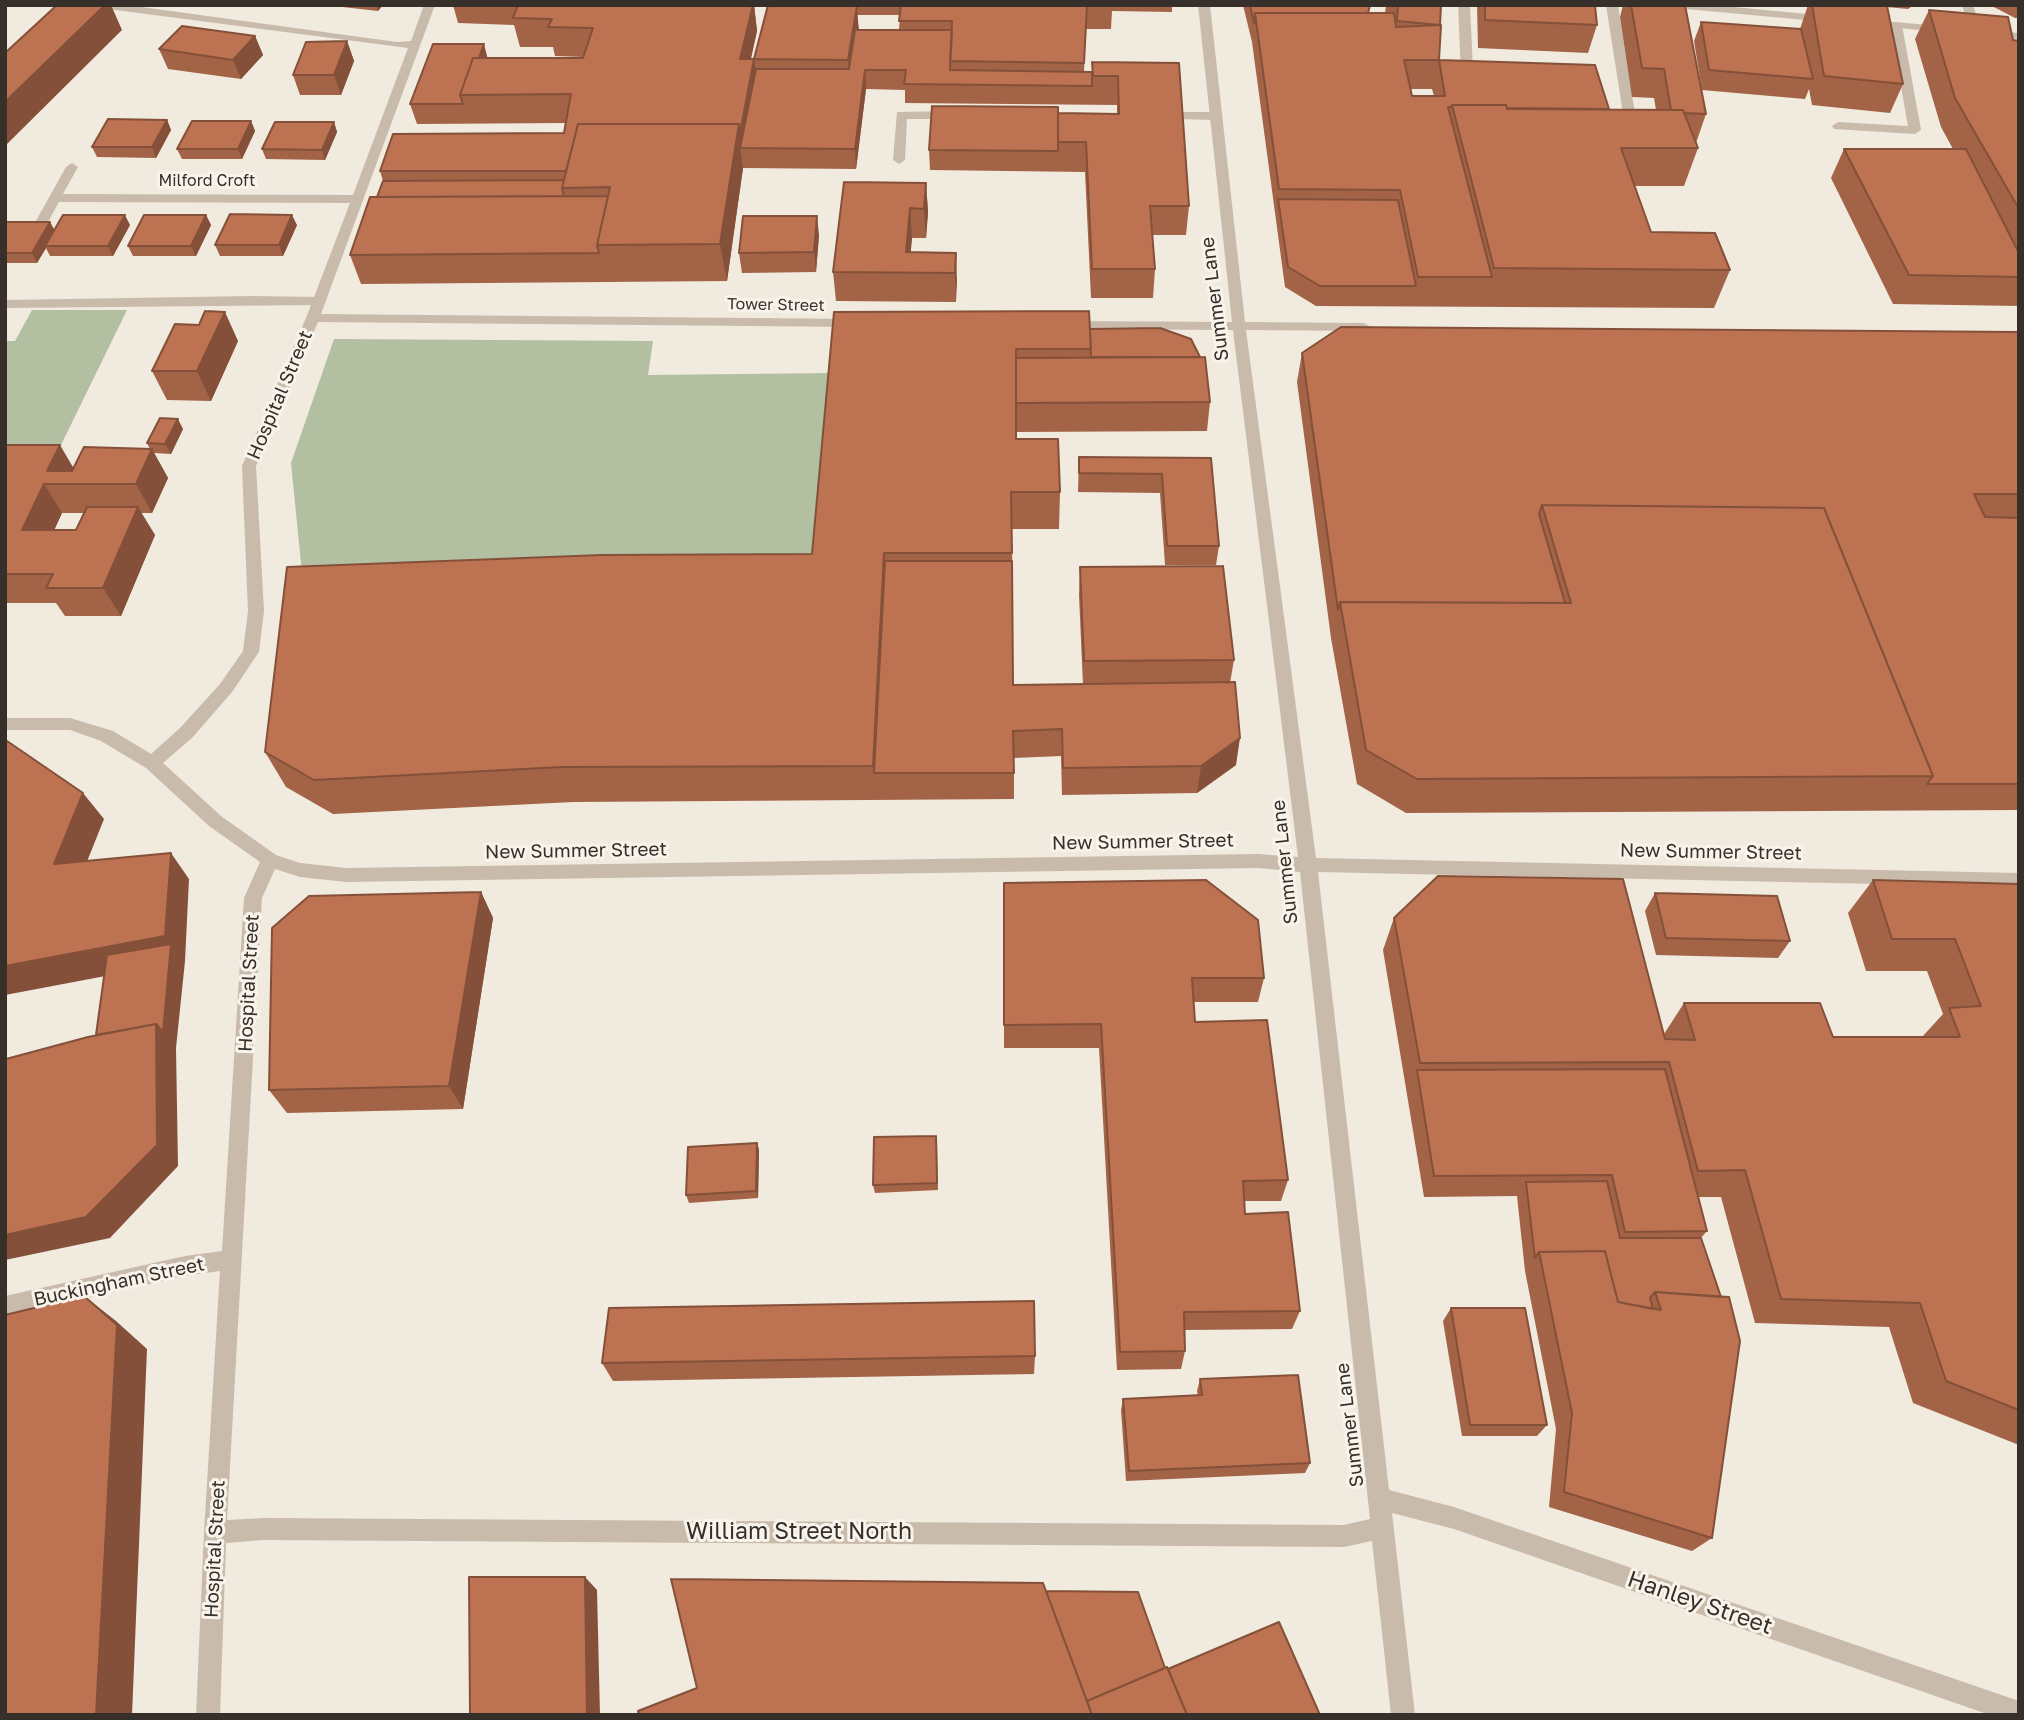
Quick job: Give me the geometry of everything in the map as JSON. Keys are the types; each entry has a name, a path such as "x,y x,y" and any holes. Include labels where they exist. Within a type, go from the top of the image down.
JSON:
{"street":[{"path":"100,5 397,45 414,44"},
{"name":"Hospital Street","path":"152,763 186,733 226,688 251,652 256,611 249,466 313,318 430,5"},
{"name":"Summer Lane","path":"1204,5 1239,326 1308,865 1403,1715"},
{"path":"1464,5 1466,73 1492,73"},
{"path":"1612,5 1632,135"},
{"path":"1675,5 1841,20"},
{"path":"1967,5 1976,32"},
{"path":"1854,22 1949,30"},
{"path":"1838,126 1915,130 1896,25"},
{"path":"1962,31 2019,36"},
{"path":"899,160 901,115 969,115"},
{"path":"1179,116 1216,116"},
{"path":"39,226 72,167"},
{"name":"Milford Croft","path":"57,198 358,199"},
{"path":"5,304 319,301"},
{"name":"Tower Street","path":"313,318 866,323"},
{"path":"1057,325 1372,328"},
{"path":"5,724 70,724 107,736 152,763 215,821 270,860"},
{"name":"Hospital Street","path":"208,1715 215,1532 253,898 270,860"},
{"name":"New Summer Street","path":"270,860 300,870 345,875 1258,861 1308,865 2019,880"},
{"name":"Buckingham Street","path":"5,1306 185,1266 232,1259"},
{"name":"Hanley Street","path":"1380,1499 1454,1518 2019,1713"},
{"name":"William Street North","path":"215,1532 264,1529 1344,1536 1382,1528"}],"green space":[{"path":"32,310 127,310 61,445 5,445 5,341 15,341"},
{"path":"334,339 653,341 648,375 834,373 821,566 305,603 291,463"}],"building":[{"path":"57,5 105,5 5,102 5,53"},
{"path":"518,5 753,5 740,59 754,59 740,133 739,124 578,124 566,171 380,171 393,134 564,133 571,94 460,95 473,58 583,58 593,28 548,27 552,19 513,18"},
{"path":"768,5 857,6 848,60 754,59"},
{"path":"901,5 1087,5 1084,63 950,61 952,21 899,21"},
{"path":"1250,5 1370,5 1368,13 1255,13 1254,23"},
{"path":"1398,5 1441,5 1440,25 1397,21"},
{"path":"1485,5 1595,5 1597,25 1485,20"},
{"path":"1631,5 1685,5 1706,114 1671,110 1664,69 1642,68"},
{"path":"1812,5 1887,6 1903,84 1824,76"},
{"path":"1929,10 2008,17 2013,40 2019,41 2019,209 1955,98"},
{"path":"1255,13 1394,13 1396,27 1441,25 1439,60 1595,65 1609,109 1507,108 1506,105 1448,107 1492,277 1418,277 1400,190 1279,189","holes":["1404,60 1439,60 1445,96 1412,96"]},
{"path":"1701,22 1801,29 1813,79 1709,70"},
{"path":"182,26 255,36 233,60 159,49"},
{"path":"855,30 952,30 950,70 1092,72 1092,86 904,84 906,70 865,70 855,149 740,148 756,69 849,69"},
{"path":"347,41 334,75 293,75 306,42"},
{"path":"433,44 484,44 479,58 473,58 460,95 463,104 410,104"},
{"path":"1092,62 1179,63 1189,206 1150,206 1155,269 1092,269 1086,142 1058,142 1058,113 1119,114 1118,76 1093,76"},
{"path":"1452,105 1506,105 1507,109 1683,110 1698,148 1621,148 1651,232 1715,233 1730,270 1494,268"},
{"path":"932,106 1058,107 1058,151 929,150"},
{"path":"108,119 167,120 152,147 92,147"},
{"path":"192,121 251,121 238,149 177,149"},
{"path":"275,122 334,122 322,150 262,149"},
{"path":"578,124 739,124 720,244 597,245 610,187 562,188"},
{"path":"1844,149 1966,149 2019,253 2019,277 1909,275"},
{"path":"564,180 564,196 377,197 383,181"},
{"path":"844,182 926,183 924,209 910,208 906,252 956,253 955,273 833,272"},
{"path":"608,196 597,245 599,253 350,255 370,197"},
{"path":"1278,199 1398,200 1416,286 1320,286 1288,267"},
{"path":"230,214 292,215 279,245 215,245"},
{"path":"63,215 125,215 108,246 45,246"},
{"path":"144,215 206,215 191,246 128,246"},
{"path":"743,216 817,216 814,252 739,253"},
{"path":"5,222 50,222 32,253 5,253"},
{"path":"205,311 225,312 197,371 152,371 175,324 199,325"},
{"path":"1089,311 1091,349 1016,349 1016,439 1058,439 1060,492 1011,492 1012,553 884,553 873,766 561,767 314,780 265,752 287,567 602,555 812,554 834,312"},
{"path":"1341,327 2019,332 2019,494 1974,494 1985,517 2019,518 2019,784 1927,784 1933,776 1824,508 1542,505 1539,514 1565,603 1340,602 1338,610 1302,353"},
{"path":"1160,328 1191,339 1200,357 1091,357 1090,329"},
{"path":"1205,357 1210,402 1016,403 1016,358"},
{"path":"160,418 178,419 165,444 147,443"},
{"path":"5,445 60,445 47,471 72,471 84,447 152,449 136,484 44,484 22,530 76,530 87,507 138,507 103,588 46,588 53,574 5,574"},
{"path":"1079,457 1211,458 1219,546 1167,546 1162,474 1079,473"},
{"path":"1542,505 1824,508 1933,776 1417,779 1366,750 1340,602 1571,603"},
{"path":"885,561 1012,561 1013,685 1235,682 1240,738 1201,766 1063,768 1062,729 1013,731 1014,773 874,773"},
{"path":"1223,566 1234,660 1084,661 1080,567"},
{"path":"7,741 83,793 54,864 171,853 165,936 5,966"},
{"path":"1438,876 1623,879 1665,1039 1695,1040 1684,1003 1820,1003 1833,1037 1960,1037 1949,1008 1981,1006 1955,939 1892,939 1873,880 2019,884 2019,1410 1946,1381 1920,1303 1781,1299 1745,1170 1698,1171 1669,1062 1420,1063 1394,918"},
{"path":"1206,880 1258,920 1264,978 1192,978 1195,1022 1267,1020 1288,1180 1243,1181 1245,1214 1288,1212 1300,1311 1184,1312 1185,1351 1120,1352 1101,1024 1004,1025 1004,883"},
{"path":"481,892 449,1086 269,1090 272,928 309,896"},
{"path":"1655,893 1777,896 1790,941 1666,938"},
{"path":"171,944 163,1032 156,1024 96,1035 107,955"},
{"path":"156,1024 157,1145 86,1217 5,1235 6,1059 88,1037"},
{"path":"1665,1069 1707,1231 1625,1232 1612,1175 1434,1176 1417,1070"},
{"path":"936,1136 937,1183 873,1185 874,1137"},
{"path":"757,1143 756,1191 686,1195 688,1147"},
{"path":"1607,1181 1620,1238 1701,1238 1721,1297 1655,1292 1650,1298 1653,1309 1618,1302 1605,1251 1539,1252 1535,1258 1526,1182"},
{"path":"1605,1251 1618,1302 1661,1310 1655,1292 1729,1297 1740,1341 1712,1538 1564,1492 1572,1413 1539,1252"},
{"path":"84,1296 117,1325 96,1715 5,1715 5,1315"},
{"path":"1034,1301 1035,1356 602,1363 609,1308"},
{"path":"1451,1308 1525,1308 1547,1425 1470,1425"},
{"path":"1298,1375 1310,1463 1129,1471 1123,1399 1202,1395 1200,1379"},
{"path":"469,1577 585,1577 587,1715 470,1715"},
{"path":"671,1579 1043,1583 1092,1715 639,1715 638,1711 697,1688"},
{"path":"1046,1591 1138,1592 1165,1668 1087,1701"},
{"path":"1279,1622 1320,1715 1187,1715 1168,1669"},
{"path":"1167,1667 1187,1715 1092,1715 1087,1701"}]}
